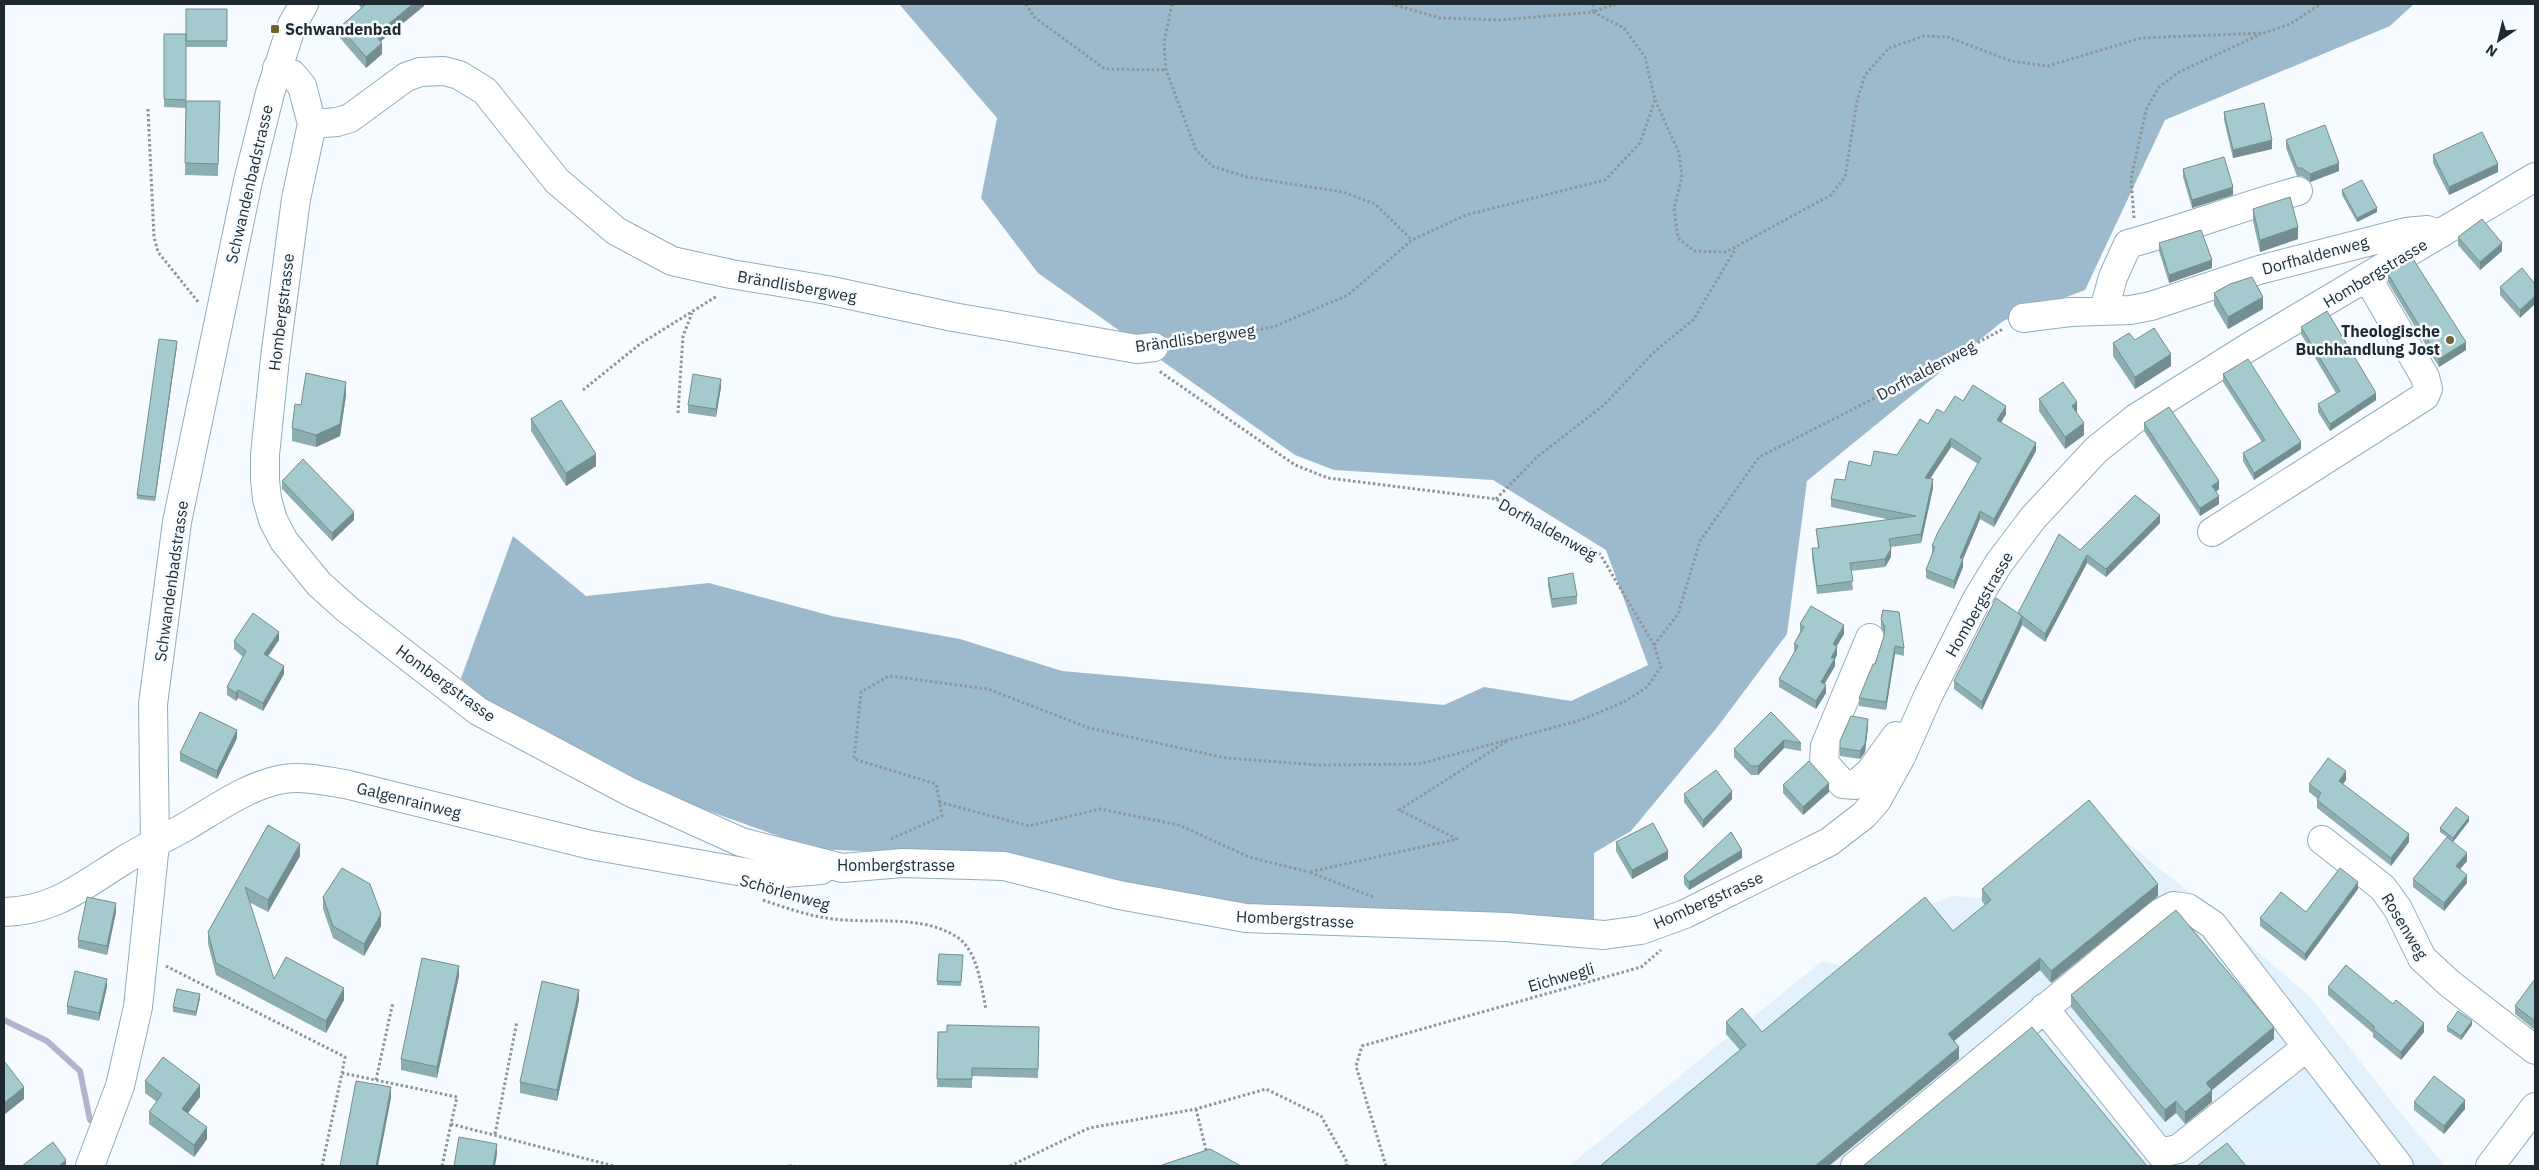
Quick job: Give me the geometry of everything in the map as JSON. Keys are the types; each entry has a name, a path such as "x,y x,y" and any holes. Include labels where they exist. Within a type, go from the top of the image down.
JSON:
{"street":[{"name":"Schwandenbadstrasse","path":"90,1166 120,1086 138,1008 155,844 153,704 177,522 248,181 277,68 292,25 304,4"},
{"name":"Hombergstrasse","path":"277,68 292,74 302,86 312,124 296,199 274,358 265,455 267,499 273,520 284,541 319,584 478,711 630,792 741,842 842,868 903,863 1004,866 1119,895 1246,918 1506,927 1604,935 1642,930 1685,914 1796,859 1851,826 1870,808 1888,782 1928,696 1977,599 1999,563 2033,518 2096,450 2136,418 2535,177"},
{"name":"Brändlisbergweg","path":"312,124 338,122 350,118 406,77 420,72 444,71 459,75 485,91 557,181 616,232 672,261 731,274 828,290 953,317 1146,348"},
{"path":"2104,310 2114,276 2128,244 2180,230 2262,201 2298,191"},
{"name":"Dorfhaldenweg","path":"2023,318 2070,312 2130,310 2151,306 2258,270 2415,230 2440,234"},
{"path":"2212,532 2425,396 2428,389 2426,377 2367,277"},
{"path":"1870,638 1823,757 1824,763 1838,779 1849,786 1860,782 1877,764 1911,714 1928,696"},
{"name":"Galgenrainweg","path":"4,912 36,908 57,902 77,892 122,861 248,791 266,783 286,779 311,779 345,784 591,845 760,875 842,868"},
{"name":"Rosenweg","path":"2322,840 2383,888 2398,910 2422,958 2449,983 2535,1050"},
{"path":"1854,1166 2160,913 2173,906 2188,908 2213,925 2396,1162"},
{"path":"2044,1008 2152,1160 2178,1149 2307,1047"},
{"path":"2496,1164 2535,1108"}],"path":[{"path":"1026,4 1034,17 1105,68 1166,70"},
{"path":"1172,4 1164,43 1166,70 1196,150 1212,166 1247,177 1343,192 1375,204 1412,240"},
{"path":"1391,4 1440,18 1500,20 1593,12 1615,4"},
{"path":"1593,4 1593,12"},
{"path":"2136,242 2131,179 2146,110 2159,87 2179,72 2264,33 2290,24 2321,4"},
{"name":"Brändlisbergweg","path":"1146,348 1273,327 1348,295 1412,240 1466,215 1605,180 1640,143 1654,100 1645,57 1624,28 1593,12"},
{"path":"1654,100 1679,153 1682,177 1674,208 1678,238 1694,251 1726,252 1831,195 1845,177 1857,101 1865,75 1889,48 1924,36 1948,37 2011,61 2048,66 2141,38 2264,33"},
{"path":"148,109 154,237 158,252 172,272 218,324"},
{"path":"1496,499 1537,457 1604,406 1653,353 1694,320 1736,247"},
{"path":"583,390 640,344 692,314 722,293 731,274"},
{"path":"678,413 683,336 692,314"},
{"name":"Dorfhaldenweg","path":"1146,348 1161,373 1295,465 1328,478 1496,499 1600,554 1654,645 1678,614 1700,541 1759,457 1869,401 2023,318"},
{"path":"882,842 942,816 936,784 854,759 861,692 889,676 988,690 1088,728 1226,758 1319,765 1419,764 1582,720 1624,702 1647,687 1661,667 1654,645"},
{"path":"1309,872 1457,840 1398,810 1510,739"},
{"path":"939,802 1029,826 1100,809 1178,825 1249,858 1309,872 1377,899"},
{"name":"Schörlenweg","path":"754,897 797,911 833,919 927,925 958,937 977,962 986,1009"},
{"name":"Eichwegli","path":"1386,1166 1356,1066 1362,1046 1641,967 1666,946"},
{"path":"171,969 345,1057 322,1166"},
{"path":"376,1080 392,1002"},
{"path":"496,1134 517,1021"},
{"path":"342,1073 457,1098 442,1166"},
{"path":"1010,1166 1089,1128 1196,1108 1266,1089 1321,1116 1346,1160 1347,1166"},
{"path":"1196,1108 1209,1159"},
{"path":"452,1124 614,1166"},
{"path":"789,1166 795,1166"}],"shaded area":[{"path":"899,4 2414,4 2390,26 2165,120 2085,290 2003,321 1807,481 1787,634 1719,725 1631,831 1594,853 1594,920 1248,910 1011,858 815,849 635,785 479,701 461,678 513,536 586,596 709,583 832,616 960,639 1062,671 1444,705 1484,687 1571,701 1648,665 1606,550 1493,480 1334,470 1295,455 1038,273 981,198 997,118"},
{"path":"2089,812 2190,893 2311,998 2394,1105 2445,1166 1569,1166 1728,1037 1725,1033 1742,1019 1746,1023 1822,961 1851,968 1925,906 1954,896 1980,898"}],"building":[{"path":"366,4 413,4 375,35 382,43 366,57 340,27"},
{"path":"186,9 227,9 227,41 186,41"},
{"path":"164,34 186,34 186,100 164,99"},
{"path":"186,101 220,101 218,164 185,163"},
{"path":"2264,103 2272,140 2233,150 2224,112"},
{"path":"2325,125 2339,163 2310,174 2302,168 2297,168 2286,140"},
{"path":"2482,132 2498,164 2449,187 2433,155"},
{"path":"2224,157 2233,187 2192,200 2183,169"},
{"path":"2362,180 2377,208 2357,218 2342,190"},
{"path":"2290,197 2298,227 2260,240 2253,209"},
{"path":"2482,219 2502,243 2480,262 2458,237"},
{"path":"2201,230 2212,260 2169,275 2159,243"},
{"path":"2413,259 2466,342 2439,359 2388,274"},
{"path":"2522,268 2535,284 2535,296 2520,310 2500,287"},
{"path":"2252,277 2263,297 2228,317 2214,293 2230,284"},
{"path":"2327,311 2376,393 2330,424 2318,404 2340,391 2301,327"},
{"path":"2154,328 2171,354 2135,377 2113,343 2129,333 2135,340"},
{"path":"159,339 177,341 155,497 137,495"},
{"path":"2248,359 2301,442 2254,473 2243,453 2265,440 2223,374"},
{"path":"306,373 346,382 340,424 316,435 292,428 295,404 301,405"},
{"path":"693,374 721,379 716,409 688,405"},
{"path":"2063,382 2077,402 2072,406 2084,423 2065,437 2039,399"},
{"path":"1973,385 2006,406 1997,420 2036,443 1994,519 1980,511 1960,558 1963,559 1954,581 1926,570 1935,547 1932,546 1938,532 1981,458 1951,438 1925,478 1933,479 1921,534 1889,539 1891,549 1885,559 1850,563 1853,581 1817,586 1812,548 1819,548 1816,529 1916,516 1831,499 1835,479 1845,480 1849,461 1871,466 1874,451 1897,455 1920,419 1928,424 1937,409 1944,413 1955,396 1963,401"},
{"path":"561,400 596,454 566,473 531,419"},
{"path":"2169,407 2219,481 2212,486 2219,496 2200,508 2144,423"},
{"path":"303,459 354,512 332,533 282,481"},
{"path":"2135,495 2160,515 2106,569 2087,555 2045,634 2018,613 2059,534 2080,550"},
{"path":"1573,573 1577,596 1552,599 1548,578"},
{"path":"1996,598 2022,616 1982,702 1954,681"},
{"path":"1811,606 1844,625 1833,644 1837,647 1831,658 1835,658 1821,682 1826,685 1816,701 1779,679 1798,646 1794,644 1804,627 1800,624"},
{"path":"1883,610 1899,612 1904,648 1895,646 1886,702 1859,698 1873,664 1875,664 1884,636 1885,627 1881,619"},
{"path":"253,613 279,632 264,654 284,666 263,703 238,690 236,693 227,687 246,651 234,641"},
{"path":"200,712 237,730 217,771 180,753"},
{"path":"1771,712 1801,743 1784,740 1758,766 1751,766 1734,749"},
{"path":"1851,716 1868,719 1865,744 1860,751 1840,748 1840,741"},
{"path":"2328,758 2346,771 2339,781 2409,834 2391,858 2317,800 2321,793 2309,784"},
{"path":"1809,761 1829,783 1803,807 1783,785"},
{"path":"1716,770 1732,791 1703,820 1684,794"},
{"path":"2089,800 2158,884 2051,971 2040,958 1948,1034 1959,1047 1815,1166 1600,1166 1746,1045 1726,1022 1742,1008 1762,1032 1925,897 1953,931 1991,900 1982,889"},
{"path":"2456,807 2469,817 2453,838 2440,828"},
{"path":"1653,823 1668,851 1632,870 1616,842"},
{"path":"268,825 300,844 268,900 245,887 274,979 286,957 344,988 326,1021 216,963 208,932"},
{"path":"1731,832 1742,850 1689,882 1684,876"},
{"path":"2447,837 2467,853 2456,866 2467,875 2444,903 2413,879"},
{"path":"342,868 370,884 381,914 364,944 333,926 323,897"},
{"path":"2340,868 2358,882 2305,954 2260,918 2281,892 2306,912"},
{"path":"87,897 116,903 107,946 78,940"},
{"path":"2176,910 2274,1027 2206,1083 2212,1090 2185,1112 2176,1101 2165,1110 2071,995"},
{"path":"939,954 963,955 961,982 937,981"},
{"path":"422,958 459,966 437,1067 401,1059"},
{"path":"2346,965 2393,1004 2396,1000 2424,1023 2401,1052 2328,987"},
{"path":"75,971 107,979 99,1013 67,1006"},
{"path":"2535,979 2535,1021 2515,1006"},
{"path":"542,981 579,990 557,1090 520,1082"},
{"path":"177,989 200,994 196,1012 173,1007"},
{"path":"2458,1011 2472,1021 2461,1036 2447,1027"},
{"path":"947,1025 1039,1027 1038,1069 972,1068 972,1079 937,1079 938,1032 947,1032"},
{"path":"2032,1027 2147,1166 1863,1166"},
{"path":"163,1057 200,1085 182,1109 207,1127 194,1145 149,1112 162,1094 145,1081"},
{"path":"4,1061 24,1087 4,1103"},
{"path":"2434,1076 2465,1100 2444,1126 2414,1102"},
{"path":"356,1081 391,1087 376,1166 340,1166"},
{"path":"459,1137 497,1144 493,1166 454,1166"},
{"path":"53,1142 66,1160 59,1166 22,1166"},
{"path":"2227,1143 2246,1166 2197,1166"},
{"path":"1210,1149 1241,1166 1161,1166 1162,1165"}],"waterway":[{"path":"4,1020 47,1041 80,1071 90,1120"}],"place":[{"name":"Schwandenbad","path":"275,29"},
{"name":"Theologische Buchhandlung Jost","path":"2450,340"}]}
